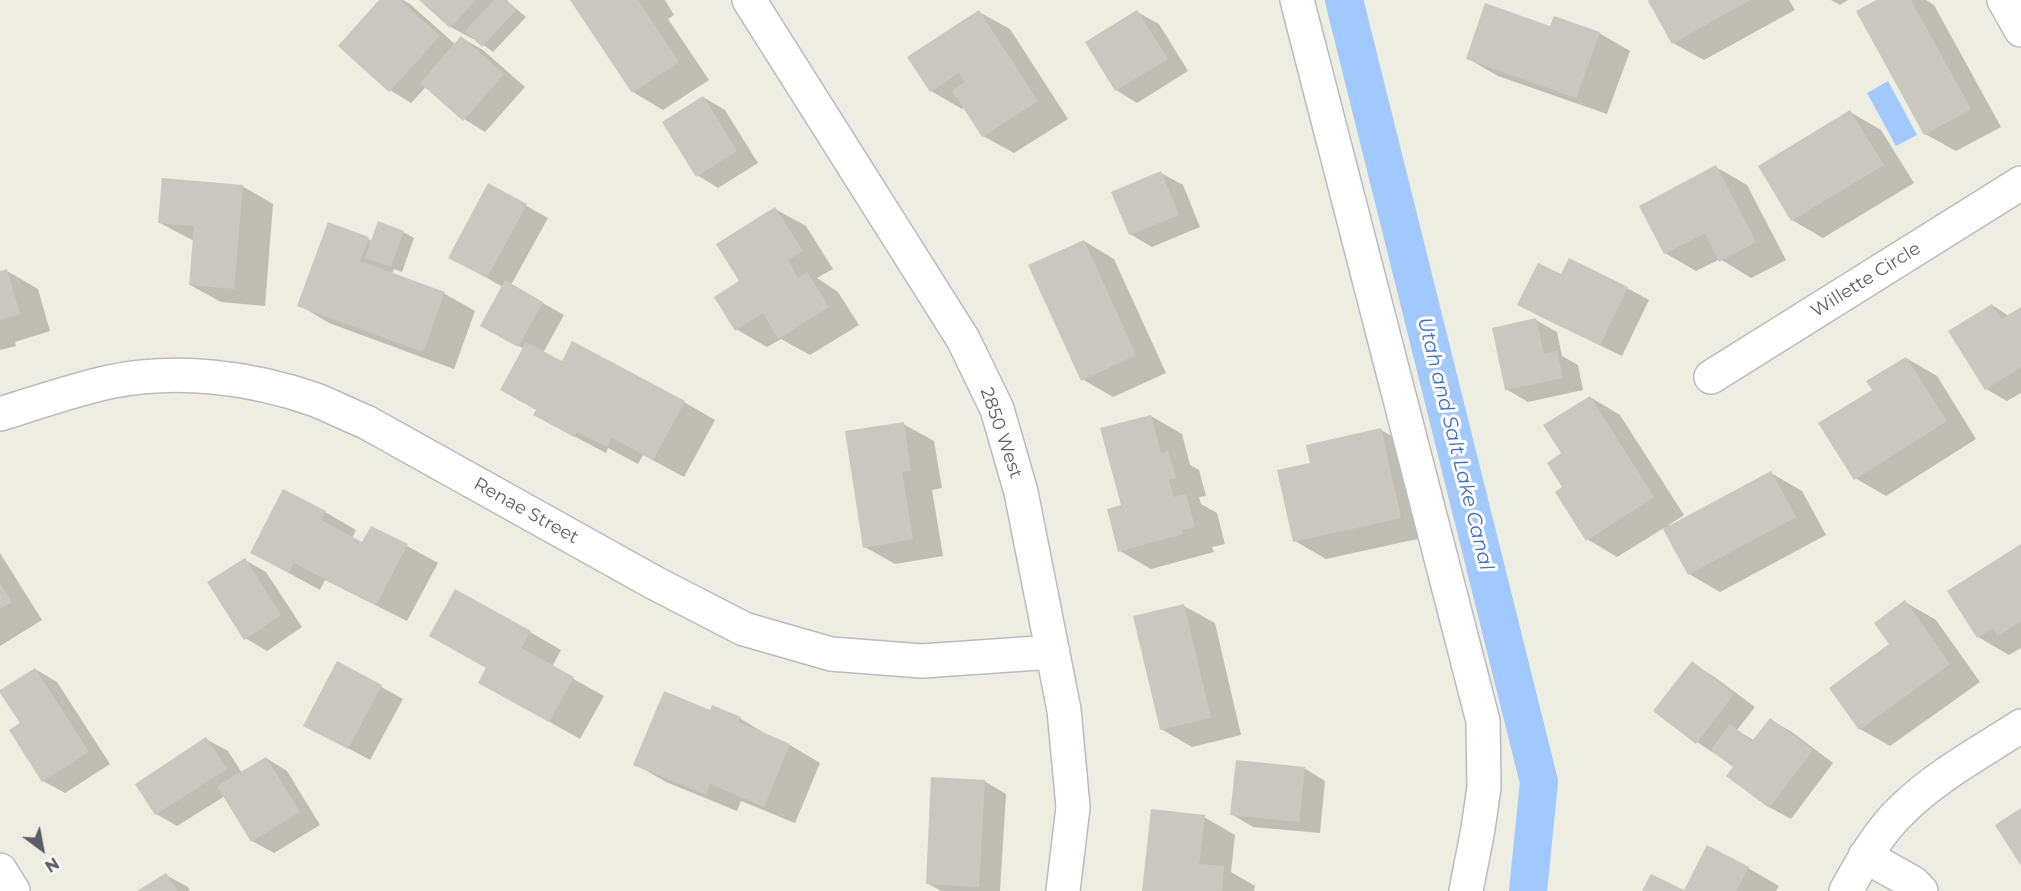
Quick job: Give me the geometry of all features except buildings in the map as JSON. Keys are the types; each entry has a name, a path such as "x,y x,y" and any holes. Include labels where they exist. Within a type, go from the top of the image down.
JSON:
{"street":[{"name":"2850 West","path":"749,0 963,339 997,409 1021,492 1064,710 1073,807 1064,891"},
{"path":"1297,0 1483,721 1484,787 1466,891"},
{"path":"2004,0 2021,30"},
{"name":"Willette Circle","path":"1711,377 2021,183"},
{"name":"Renae Street","path":"0,414 110,382 153,377 196,375 264,385 316,400 366,422 653,582 744,629 831,654 922,661 1053,652"},
{"path":"1846,891 1865,856 1902,809 1940,777 2021,726"},
{"path":"1865,856 1913,883 1922,891"},
{"path":"0,870 13,891"}],"water":[{"path":"1888,81 1917,135 1896,146 1867,93"}],"waterway":[{"name":"Utah and Salt Lake Canal","path":"1344,0 1539,782 1528,891"}]}
